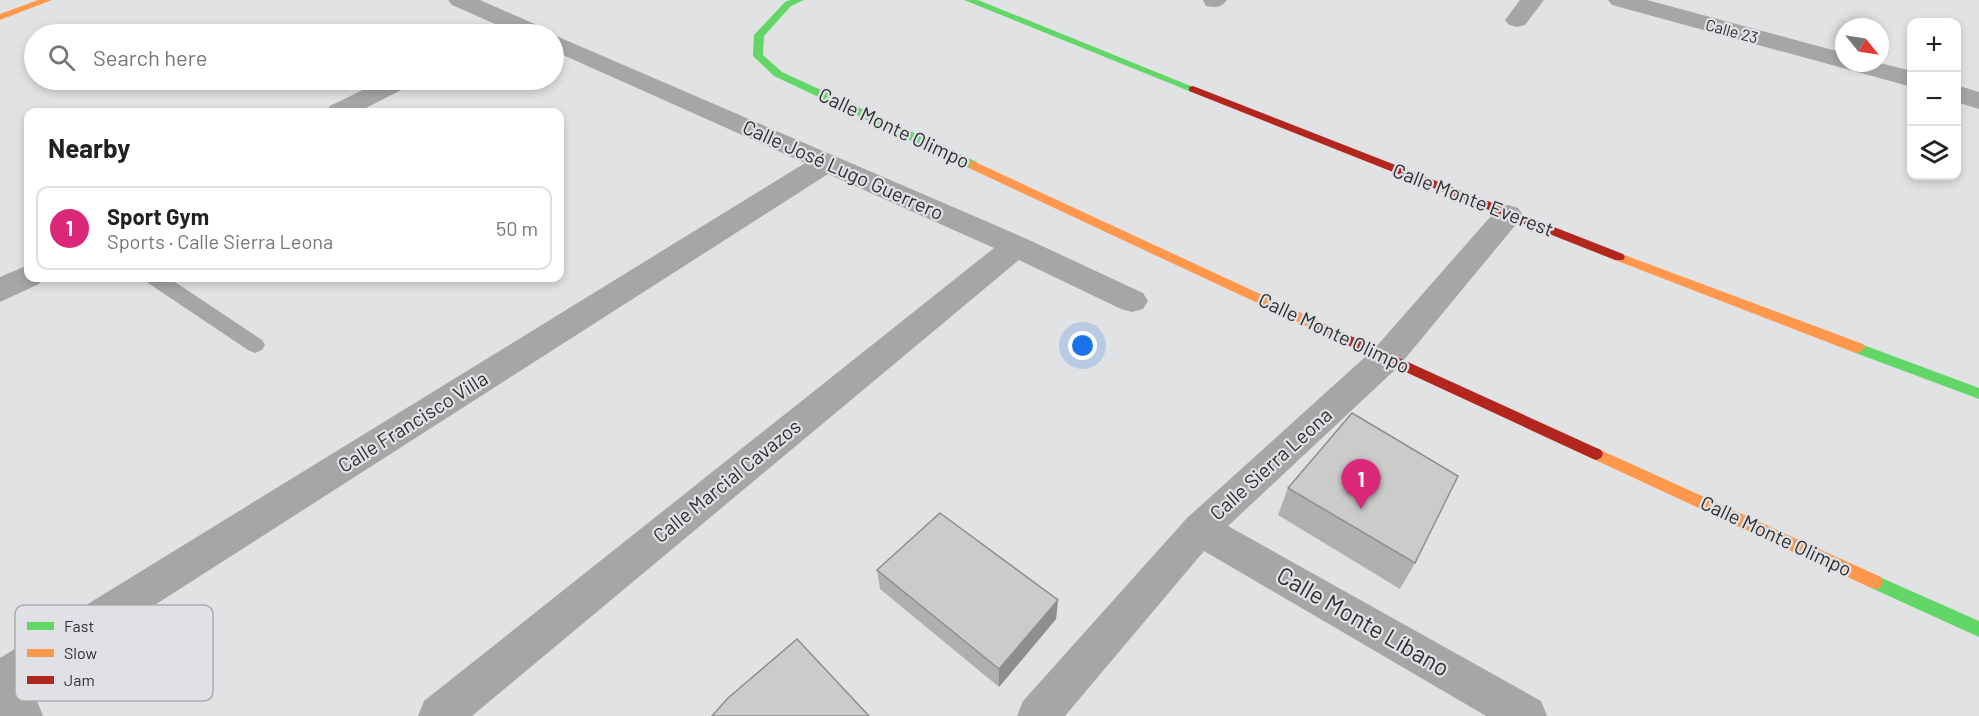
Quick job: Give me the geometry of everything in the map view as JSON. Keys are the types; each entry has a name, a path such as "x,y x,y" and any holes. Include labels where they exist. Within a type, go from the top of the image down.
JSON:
{"street":[{"path":"0,17 47,0"},
{"path":"460,0 514,24"},
{"name":"Calle Monte Everest","path":"969,0 1508,215 1979,394"},
{"path":"1517,20 1532,0"},
{"name":"Calle 23","path":"1620,0 1648,4 1835,58"},
{"name":"Calle Monte Olimpo","path":"791,1 759,34 758,56 778,74 1430,379 1979,629"},
{"path":"506,24 510,22"},
{"name":"Calle José Lugo Guerrero","path":"564,46 1016,246 1131,301"},
{"path":"1884,72 1907,78"},
{"path":"347,108 382,90"},
{"path":"1961,95 1979,101"},
{"name":"Calle Francisco Villa","path":"121,605 827,162"},
{"name":"Calle Sierra Leona","path":"1038,716 1200,529 1387,357 1508,215"},
{"name":"Calle Marcial Cavazos","path":"439,716 1016,246"},
{"path":"0,291 24,278"},
{"name":"Calle Monte Líbano","path":"1200,529 1526,716"},
{"name":"Calle Francisco Villa","path":"0,681 15,672"},
{"path":"0,691 22,716"}],"lane":[{"path":"161,282 255,345"}],"building":[{"path":"1352,413 1458,476 1415,563 1288,488"},
{"path":"940,513 1058,600 999,669 877,570"},
{"path":"797,639 869,716 712,716 728,698"}],"traffic: fast":[{"path":"799,0 788,4 759,35 758,56 778,74 973,165"},
{"path":"969,0 1193,89"},
{"path":"1858,348 1979,394"},
{"path":"1875,582 1979,629"}],"traffic: slow":[{"path":"0,17 47,0"},
{"path":"973,165 1320,327"},
{"path":"1619,257 1858,348"},
{"path":"1596,454 1875,582"}],"traffic: jam":[{"path":"1193,89 1619,257"},
{"path":"1320,327 1596,454"}],"place":[{"name":"Sport Gym","path":"1361,509"}]}
